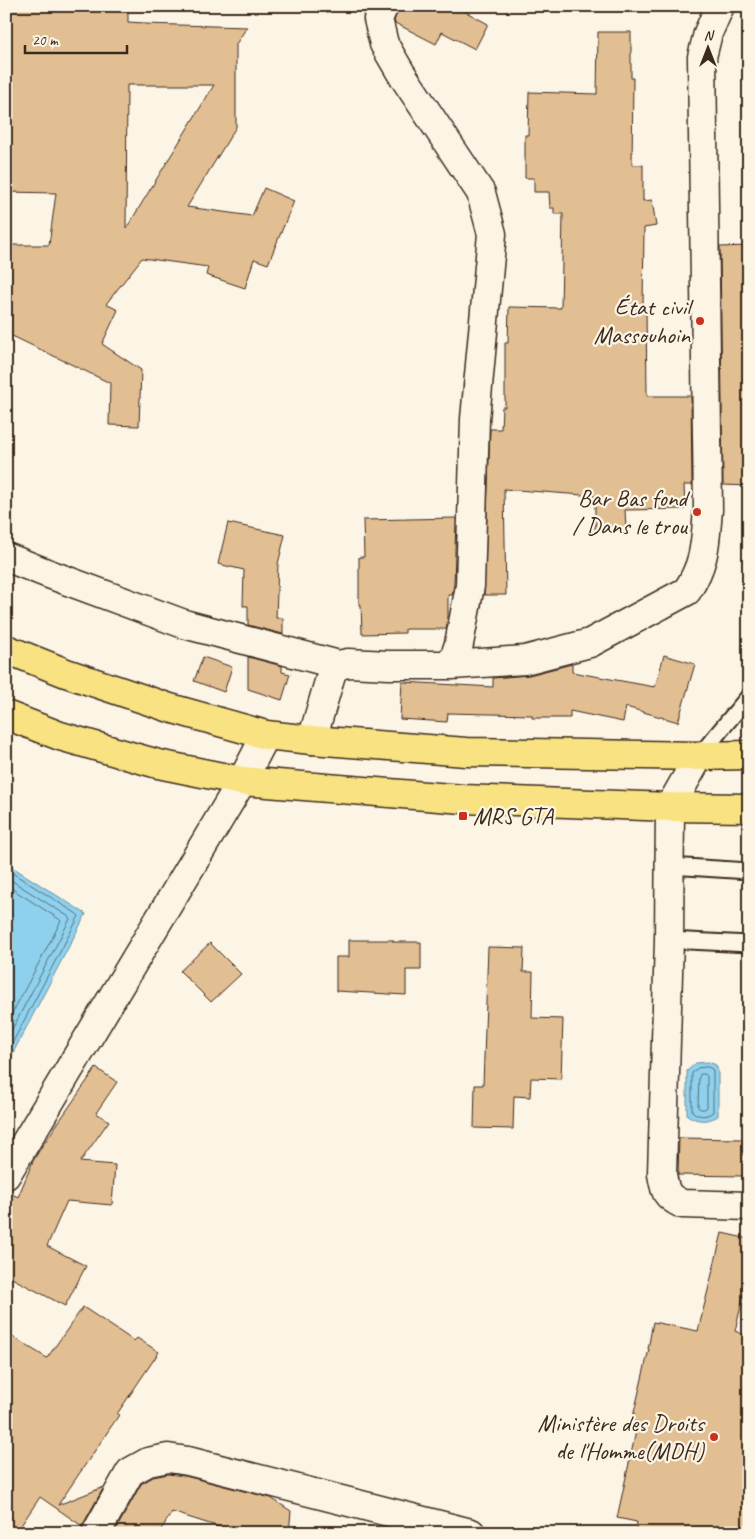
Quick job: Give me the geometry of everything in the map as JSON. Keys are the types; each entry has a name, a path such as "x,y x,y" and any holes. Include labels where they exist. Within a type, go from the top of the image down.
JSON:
{"main road":[{"path":"6,649 170,708 266,735 466,752 699,756 749,754"},
{"path":"6,715 60,736 158,764 242,781 463,799 749,808"}],"street":[{"path":"384,6 378,19 384,44 401,73 481,193 492,234 475,420 470,586 459,644 452,665"},
{"path":"6,557 184,624 339,665 348,663 452,665 525,660 590,643 687,591 696,577 704,552 708,510 702,57 708,33 720,6"},
{"path":"312,740 332,671 339,665"},
{"path":"6,1175 242,781 266,735"},
{"path":"699,756 670,807 669,940 662,1162 665,1192 672,1200 682,1204 749,1206"},
{"path":"96,1533 130,1472 148,1462 168,1458 188,1460 471,1533"}],"lane":[{"path":"699,756 749,696"},
{"path":"670,866 749,872"},
{"path":"669,940 749,944"}],"water":[{"path":"6,863 86,914 6,1066"},
{"path":"709,1062 716,1065 718,1071 718,1116 699,1120 687,1115 687,1071 696,1063"}],"building":[{"path":"6,6 128,6 128,22 247,27 236,44 236,127 187,207 252,216 264,188 294,201 268,264 254,259 245,288 206,275 208,267 142,258 106,304 118,310 102,344 141,370 139,426 109,425 110,383 6,333 6,245 49,245 56,193 6,192","holes":["127,85 214,85 126,229"]},
{"path":"399,6 455,6 488,24 475,49 442,32 436,44 395,23"},
{"path":"598,32 631,32 631,78 633,78 632,165 643,165 643,201 652,200 656,226 644,228 643,308 646,308 647,396 691,396 692,485 684,485 685,509 625,510 626,529 595,530 595,496 504,489 506,595 484,595 490,429 501,429 502,407 505,407 505,343 508,343 509,307 561,308 563,214 554,214 554,208 550,208 549,192 534,192 534,178 525,178 525,135 528,135 529,92 597,94"},
{"path":"749,246 749,486 723,485 720,247"},
{"path":"456,518 454,584 452,595 448,595 446,629 405,629 405,633 362,634 361,605 359,605 359,557 364,557 363,520"},
{"path":"228,523 285,535 278,564 276,618 283,618 283,634 248,625 248,606 243,606 244,570 218,564"},
{"path":"664,655 695,664 678,722 626,707 623,722 570,711 570,718 532,718 532,715 448,713 447,722 400,719 402,682 493,687 493,678 529,675 572,664 572,672 655,687"},
{"path":"203,657 232,667 224,692 194,681"},
{"path":"248,657 282,666 282,672 290,674 282,700 248,689"},
{"path":"349,940 421,942 421,970 406,970 406,995 336,991 336,957 349,957"},
{"path":"210,943 241,974 211,1002 180,971"},
{"path":"488,947 524,948 523,972 533,972 532,1018 563,1019 561,1079 531,1078 530,1097 514,1096 513,1129 474,1128 475,1085 483,1085"},
{"path":"96,1068 117,1082 96,1113 109,1121 80,1162 115,1165 112,1205 67,1201 47,1246 86,1266 65,1306 6,1275 6,1191 18,1197 33,1161 42,1146"},
{"path":"679,1138 743,1139 743,1176 678,1175"},
{"path":"722,1233 749,1239 749,1273 735,1331 749,1337 749,1533 635,1533 637,1522 617,1518 638,1422 632,1421 649,1349 653,1322 698,1331"},
{"path":"83,1307 134,1341 137,1338 159,1352 58,1505 104,1487 82,1526 40,1497 16,1533 6,1533 6,1333 47,1358"},
{"path":"168,1474 185,1476 271,1498 291,1511 289,1533 238,1533 172,1512 159,1533 114,1533 141,1484 153,1477"}],"place":[{"name":"État civil Massouhoin","path":"700,321"},
{"name":"Bar Bas fond / Dans le trou","path":"697,512"},
{"name":"MRS GTA","path":"463,816"},
{"name":"Ministère des Droits de l'Homme(MDH)","path":"714,1437"}]}
